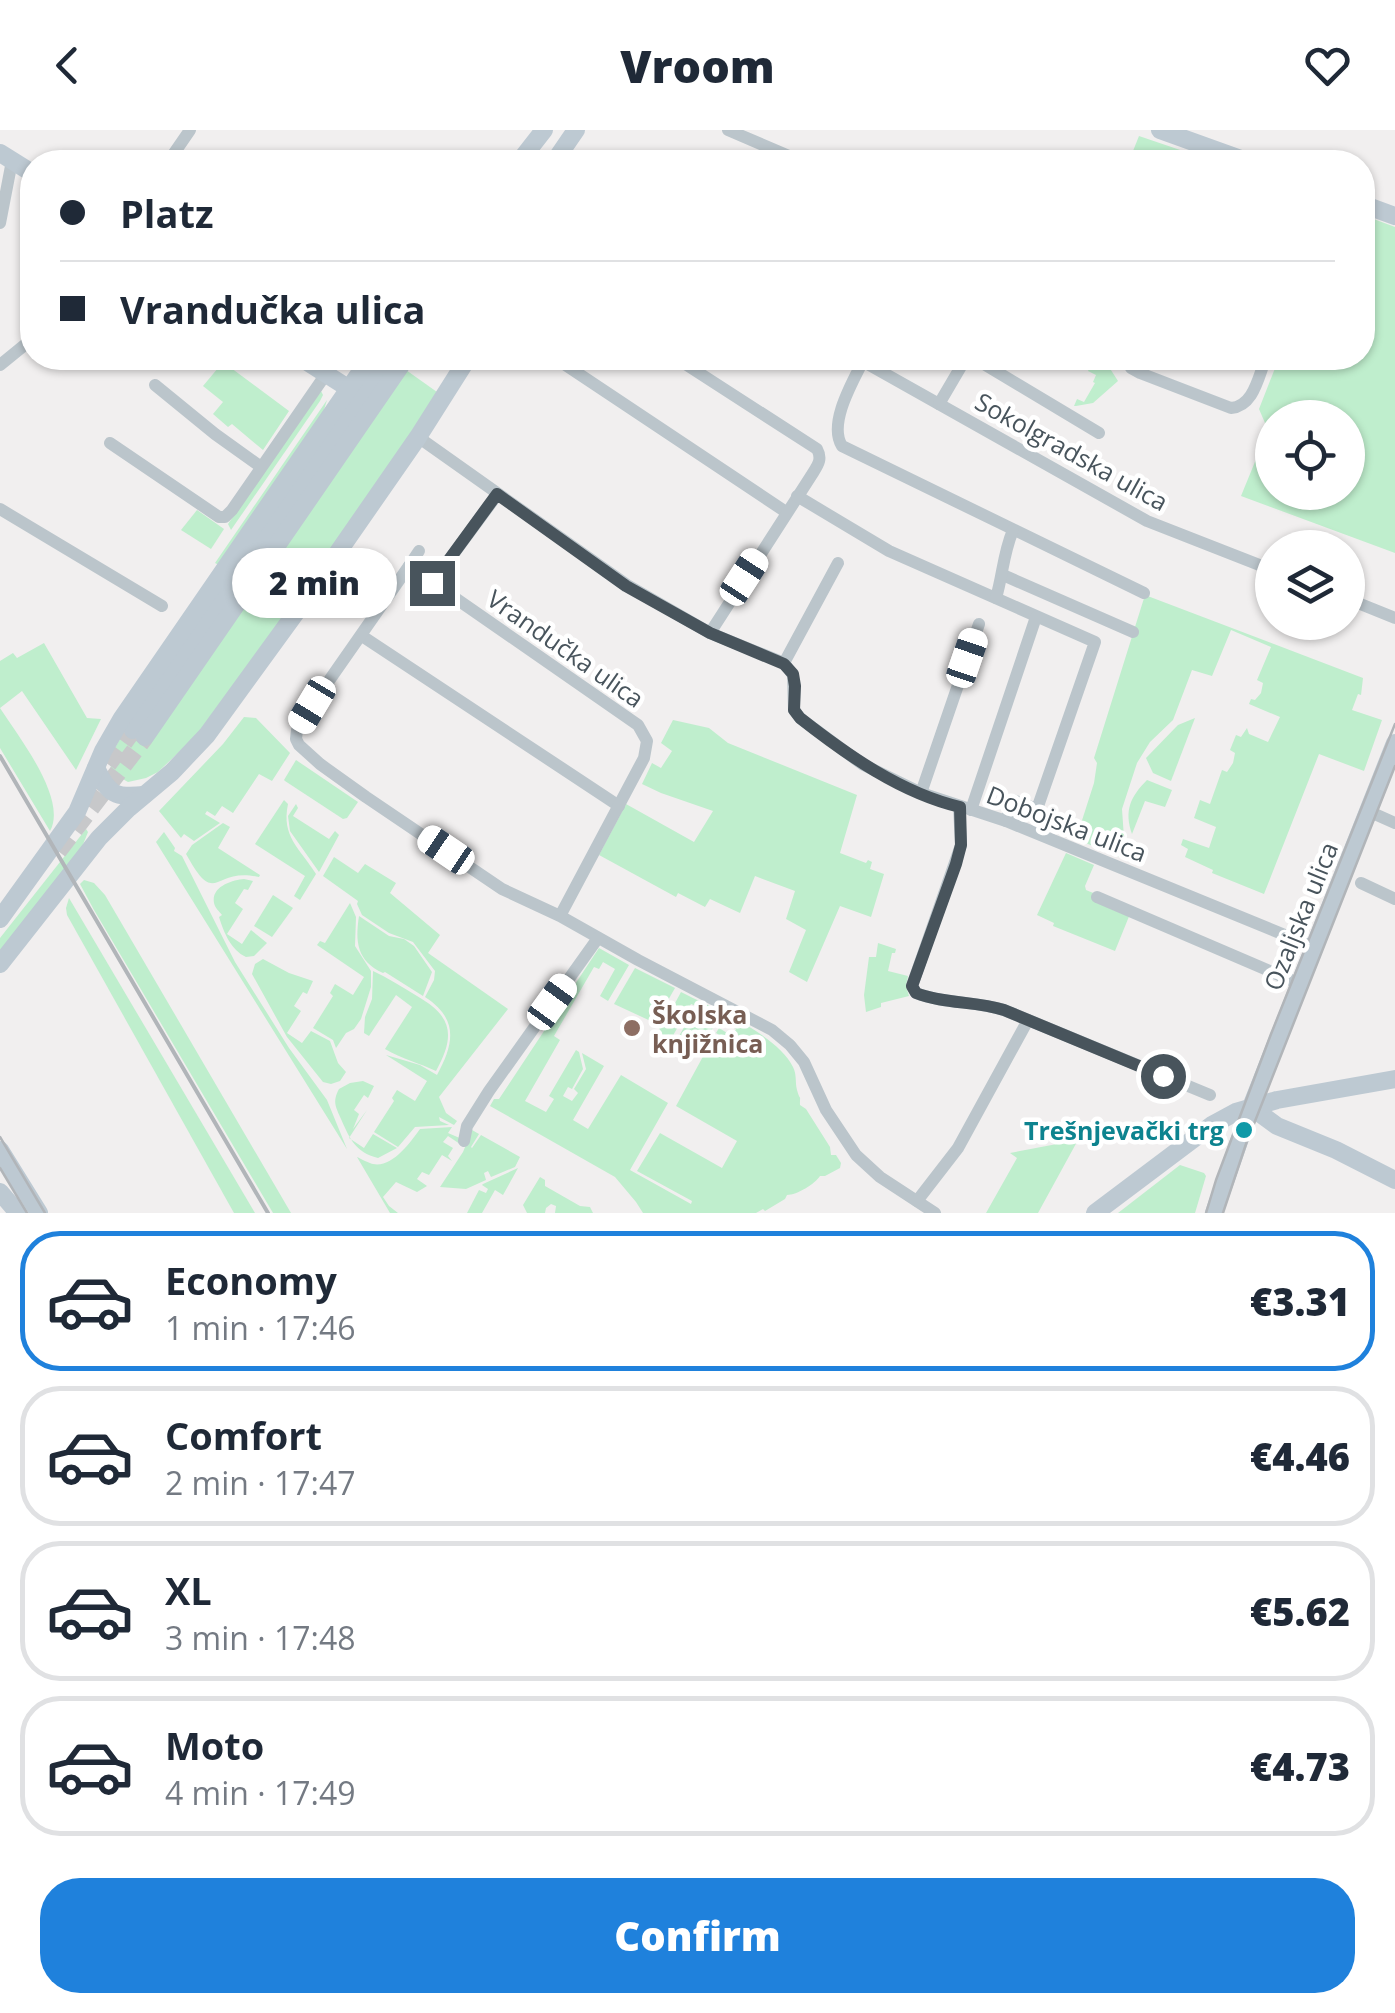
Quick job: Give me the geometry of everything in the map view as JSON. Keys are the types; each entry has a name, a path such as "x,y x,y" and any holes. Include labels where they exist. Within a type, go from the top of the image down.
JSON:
{"main road":[{"path":"528,150 544,130"},
{"path":"1160,130 1192,150"},
{"path":"320,370 348,388"},
{"path":"0,920 77,812 109,738 122,718 361,370"},
{"path":"381,370 139,734 397,370"},
{"path":"0,964 87,852 114,822 186,758 218,720 418,437 460,370"},
{"name":"Ozaljska ulica","path":"1251,1106 1395,743"},
{"path":"96,768 115,795 144,795"},
{"path":"1094,1213 1212,1125 1251,1106 1395,1079"},
{"path":"1310,1139 1298,1129 1293,1113 1302,1100 1313,1094"},
{"path":"1251,1106 1267,1121 1395,1180"},
{"path":"1214,1213 1251,1106"},
{"path":"0,1150 38,1213"},
{"path":"0,1192 18,1213"}],"street":[{"path":"728,130 775,150"},
{"path":"0,223 6,157"},
{"path":"0,366 20,349"},
{"path":"573,370 786,512"},
{"path":"695,370 818,449 820,456 710,633"},
{"path":"856,370 840,416 840,445 1144,593"},
{"name":"Sokolgradska ulica","path":"878,370 1147,522 1255,563"},
{"path":"940,404 959,370"},
{"path":"994,370 1099,433"},
{"path":"1135,370 1231,408 1240,408 1261,370"},
{"path":"110,442 218,517 225,517 326,374"},
{"path":"155,385 261,467"},
{"path":"418,437 626,586 710,633 788,669 838,563"},
{"path":"432,583 497,494"},
{"path":"796,496 889,551 1095,642 1037,809 1014,800 1006,821"},
{"path":"0,509 162,606"},
{"path":"996,598 1004,552 1013,530"},
{"path":"419,551 296,730 299,745 366,797 502,889 767,1026 806,1066 826,1110 856,1155 880,1178 935,1213"},
{"name":"Vrandučka ulica","path":"409,566 638,725 648,741 644,758 560,916"},
{"path":"1002,574 1133,632"},
{"path":"1365,607 1395,618"},
{"path":"1036,616 966,808 956,864 912,986 920,995 983,1003 1210,1095"},
{"path":"921,793 978,624"},
{"path":"362,636 618,806"},
{"name":"Dobojska ulica","path":"788,669 795,686 794,710 800,718 862,764 921,793 1006,821 1314,947"},
{"path":"1368,812 1395,823"},
{"path":"1361,884 1395,900"},
{"path":"1097,897 1300,984"},
{"path":"464,1141 467,1126 488,1091 598,938"},
{"path":"917,1201 958,1148 1028,1020"}],"green space":[{"path":"1139,136 1180,150 1148,150 1133,150"},
{"path":"1375,220 1395,227 1395,553 1365,542 1365,530 1333,530 1279,510 1365,510 1365,400 1263,400 1274,370 1375,370"},
{"path":"216,370 234,370 289,411 263,450 213,414 223,402 203,386"},
{"path":"406,370 437,392 333,548 198,734 158,772 146,778 128,782 114,774 108,760 128,725"},
{"path":"1111,370 1118,381 1093,403 1074,406 1077,399 1084,402 1095,383 1096,375 1088,371"},
{"path":"321,391 320,401 231,530 228,524"},
{"path":"327,400 323,413 219,565 215,563"},
{"path":"1255,462 1255,501 1241,496"},
{"path":"197,510 224,529 211,549 181,530"},
{"path":"1145,595 1363,678 1361,695 1358,694 1352,710 1382,720 1364,771 1319,754 1264,894 1212,873 1213,870 1185,857 1188,849 1181,845 1183,839 1209,848 1216,827 1194,818 1200,800 1210,804 1222,770 1227,772 1233,763 1235,753 1230,750 1236,735 1241,737 1247,728 1249,734 1268,742 1280,717 1249,704 1261,693 1263,683 1257,680 1271,647 1231,630 1212,676 1192,670 1173,720 1150,742 1137,763 1122,809 1124,838 1129,841 1125,851 1133,854 1129,861 1076,839 1094,783 1094,758"},
{"path":"44,643 87,718 101,719 76,770 22,691 0,708 0,661 13,653 17,658"},
{"path":"0,708 47,785 54,818 50,831 0,748"},
{"path":"244,717 256,718 290,753 272,781 259,774 233,813 222,806 215,816 207,811 205,814 220,823 194,841 184,834 181,838 159,811"},
{"path":"1195,718 1171,781 1153,773 1146,758 1178,725"},
{"path":"673,720 709,728 728,743 857,795 840,853 866,863 868,860 872,862 870,869 884,874 871,917 840,906 807,982 789,972 806,930 786,919 795,891 755,876 740,913 710,899 705,907 678,893 676,897 599,855 626,804 694,842 713,811 642,784 652,763 661,768 672,751 661,743"},
{"path":"296,760 358,802 347,818 284,780"},
{"path":"1147,780 1172,790 1165,807 1145,801 1132,834 1130,805"},
{"path":"284,800 288,804 290,834 316,874 300,900 294,896 305,876 255,844"},
{"path":"296,804 293,816 329,839 335,831 339,835 319,872 290,831 288,816"},
{"path":"223,823 230,827 218,848 259,877 244,875 210,883 196,871 186,854 192,845"},
{"path":"86,829 82,847 0,953 0,938"},
{"path":"164,832 174,851 182,856 235,962 327,1100 347,1149 156,842"},
{"path":"1066,853 1094,865 1086,890 1129,908 1115,951 1053,926 1054,923 1037,915"},
{"path":"334,857 358,873 365,864 396,883 390,893 440,935 428,953 508,1009 439,1097 446,1113 457,1121 454,1125 439,1117 449,1125 415,1127 398,1147 374,1132 397,1090 415,1101 427,1081 386,1055 420,1065 437,1075 450,1042 448,1023 425,997 435,971 413,942 389,933 362,915 358,901 323,876"},
{"path":"244,879 253,881 235,903 243,909 227,934 242,944 251,930 267,943 254,956 246,957 229,940 214,903 219,888"},
{"path":"84,880 94,883 105,895 291,1213 273,1213 94,910 80,884"},
{"path":"273,895 293,908 272,937 254,926"},
{"path":"69,898 255,1213 234,1213 67,915"},
{"path":"350,903 356,917 355,946 371,971 371,987 361,1019 336,1048 333,1040 313,1028 333,996 330,993 335,984 353,995 364,977 317,945 320,941 325,943"},
{"path":"359,916 389,936 414,946 432,972 423,996 374,968 363,957 357,934"},
{"path":"878,943 896,949 888,971 908,976 909,996 881,1003 881,1007 866,1012 869,957 876,957"},
{"path":"599,948 629,965 608,1001 600,996 615,969 603,962 599,969 594,967 554,1036 560,1040 525,1101 546,1112 554,1099 549,1096 576,1050 583,1069 572,1089 568,1087 563,1096 572,1101 578,1093 574,1089 586,1069 582,1053 604,1066 573,1120 588,1129 621,1075 668,1103 630,1170 691,1204 692,1201 637,1171 660,1133 722,1168 737,1141 676,1106 712,1040 725,1046 729,1041 716,1033 719,1028 732,1036 736,1029 718,1019 696,1057 674,1045 696,1006 691,1004 671,1039 661,1034 659,1027 666,1023 673,1026 681,1011 674,1005 681,992 759,1033 785,1055 794,1070 800,1105 830,1147 831,1155 836,1155 840,1168 820,1176 765,1211 643,1213 615,1177 490,1106 494,1099 499,1099"},
{"path":"263,959 313,981 307,994 303,992 294,1006 301,1011 287,1033 302,1043 311,1031 330,1041 346,1072 340,1081 323,1082 287,1037 252,974 255,964"},
{"path":"635,968 675,988 655,1023 614,1004"},
{"path":"373,971 429,1003 444,1019 448,1037 436,1071 385,1049 412,1007 396,995 369,1036 364,1033 372,999"},
{"path":"363,1081 374,1086 368,1098 364,1095 354,1110 359,1114 353,1129 367,1110 350,1137 336,1108 336,1097 339,1089"},
{"path":"452,1127 448,1133 462,1139 460,1144 448,1136 443,1142 453,1148 448,1156 452,1161 442,1155 429,1175 422,1172 417,1179 427,1186 417,1192 396,1182 383,1197 398,1213 390,1213 357,1157 373,1164 387,1162 420,1129"},
{"path":"472,1130 479,1134 472,1148 481,1135 520,1157 515,1167 491,1177 488,1171 484,1173 486,1180 466,1189 440,1187 463,1152"},
{"path":"373,1134 397,1148 378,1158 351,1140 364,1148"},
{"path":"1078,1140 1038,1213 986,1213 1017,1158 1010,1153"},
{"path":"1180,1165 1206,1176 1195,1213 1118,1213"},
{"path":"518,1168 503,1195 495,1190 482,1213 467,1213 479,1190 486,1193 488,1189 483,1184"},
{"path":"540,1177 545,1186 580,1206 590,1207 593,1213 555,1213 556,1206 551,1204 545,1213 527,1213 523,1205"}],"tunnel":[{"path":"92,786 133,730"},
{"path":"58,851 145,737"}],"tram line":[{"path":"1206,1213 1271,1034 1395,724"},
{"path":"1223,1213 1246,1144 1395,766"},
{"path":"0,1137 45,1213"},
{"path":"0,1168 27,1213"}],"railway":[{"path":"0,756 268,1213"}],"place":[{"name":"Školska knjižnica","path":"632,1028"},
{"name":"Trešnjevački trg","path":"1244,1130"}],"route":[{"path":"432,583 497,494 626,586 710,633 784,664 793,674 794,710 800,718 862,764 960,807 961,845 912,986 916,993 1004,1010 1163,1076"}]}
